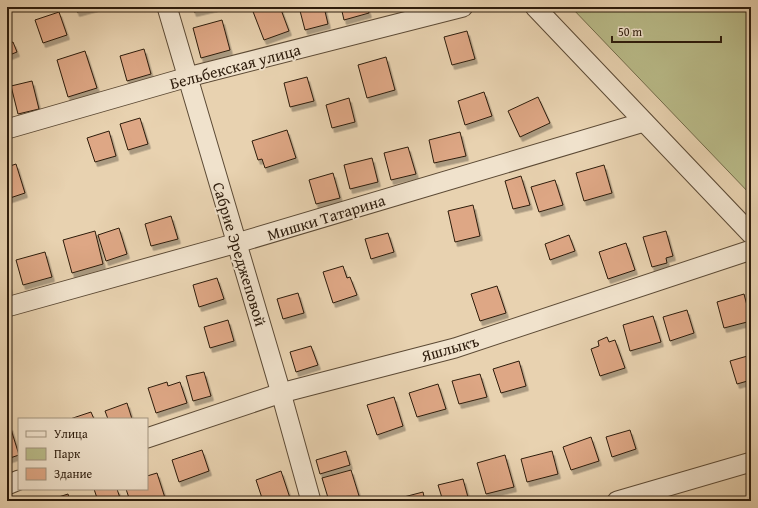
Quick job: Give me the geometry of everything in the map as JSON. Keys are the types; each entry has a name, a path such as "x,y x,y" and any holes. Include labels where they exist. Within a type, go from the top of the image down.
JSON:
{"street":[{"name":"Сабрие Эреджеповой","path":"167,7 281,393 311,501"},
{"name":"Бельбекская улица","path":"7,129 188,77 464,7"},
{"path":"536,7 751,234"},
{"name":"Мишки Татарина","path":"7,307 237,243 644,122"},
{"name":"Яшлыкъ","path":"148,438 281,393 455,348 751,250"},
{"path":"617,501 665,494 751,462"},
{"path":"7,484 18,480"}],"green space":[{"path":"571,7 751,7 751,195"}],"building":[{"path":"75,7 95,7 77,12"},
{"path":"192,7 215,7 194,12"},
{"path":"259,7 280,7 289,31 264,40 252,9"},
{"path":"299,7 324,7 328,24 305,30"},
{"path":"341,7 367,7 369,13 344,20"},
{"path":"59,12 67,35 43,43 35,20"},
{"path":"222,20 230,50 201,58 193,28"},
{"path":"467,31 475,59 452,65 444,37"},
{"path":"13,42 17,52 7,56 7,44"},
{"path":"144,49 151,74 127,81 120,56"},
{"path":"85,51 97,88 68,97 57,60"},
{"path":"386,57 395,90 367,98 358,65"},
{"path":"307,77 314,101 290,107 284,83"},
{"path":"32,81 39,109 18,114 11,86"},
{"path":"484,92 492,116 465,125 458,101"},
{"path":"538,97 550,123 520,137 508,111"},
{"path":"349,98 355,122 332,128 326,105"},
{"path":"140,118 148,144 128,150 120,124"},
{"path":"287,130 296,158 265,168 262,159 258,160 252,141"},
{"path":"109,131 116,156 95,162 87,138"},
{"path":"460,132 466,156 434,163 429,140"},
{"path":"408,147 416,174 391,180 384,153"},
{"path":"372,158 378,182 350,189 344,165"},
{"path":"16,164 25,193 7,199 7,167"},
{"path":"604,165 612,193 584,201 576,173"},
{"path":"333,173 340,198 316,204 309,180"},
{"path":"521,176 530,205 513,209 505,181"},
{"path":"555,180 563,205 539,212 531,187"},
{"path":"473,205 480,236 455,242 448,211"},
{"path":"171,216 178,239 151,246 145,224"},
{"path":"119,228 127,254 106,261 98,235"},
{"path":"95,231 103,264 72,273 63,240"},
{"path":"666,231 673,256 666,258 667,263 652,267 643,237"},
{"path":"388,233 394,252 371,259 365,239"},
{"path":"569,235 575,251 550,260 545,244"},
{"path":"626,243 635,270 608,279 599,252"},
{"path":"45,252 52,277 23,285 16,260"},
{"path":"343,266 347,278 350,277 357,295 333,303 323,272"},
{"path":"217,278 224,299 199,307 193,285"},
{"path":"7,280 10,289 7,290"},
{"path":"497,286 506,313 480,321 471,294"},
{"path":"298,293 304,313 283,319 277,299"},
{"path":"744,294 751,321 724,328 717,302"},
{"path":"687,310 694,333 670,341 663,317"},
{"path":"653,316 661,342 630,351 623,325"},
{"path":"228,320 234,341 210,348 204,327"},
{"path":"607,337 609,342 615,340 625,368 600,376 591,349 599,346 598,341"},
{"path":"311,346 318,365 296,372 290,352"},
{"path":"751,355 751,380 737,384 730,361"},
{"path":"519,361 526,386 501,393 493,369"},
{"path":"204,372 211,396 193,401 186,376"},
{"path":"480,374 487,397 459,404 452,381"},
{"path":"167,382 168,386 180,382 187,403 156,413 148,388"},
{"path":"438,384 446,409 417,417 409,393"},
{"path":"394,397 403,426 377,435 367,405"},
{"path":"127,403 132,418 108,418 105,411"},
{"path":"91,412 94,418 73,418"},
{"path":"10,426 18,455 7,459 7,427"},
{"path":"630,430 636,449 612,457 606,437"},
{"path":"591,437 599,461 571,470 563,447"},
{"path":"202,450 209,471 179,482 172,460"},
{"path":"346,451 350,465 320,474 316,460"},
{"path":"552,451 558,474 527,482 521,459"},
{"path":"505,455 514,487 486,494 477,463"},
{"path":"351,470 360,499 329,501 322,478"},
{"path":"281,471 290,498 280,501 263,501 256,480"},
{"path":"157,473 166,501 130,501 126,490 148,490 148,476"},
{"path":"463,479 469,501 443,501 438,485"},
{"path":"94,490 117,490 121,501 98,501"},
{"path":"423,492 425,501 396,501 396,499"},
{"path":"68,494 70,501 46,501"}]}
